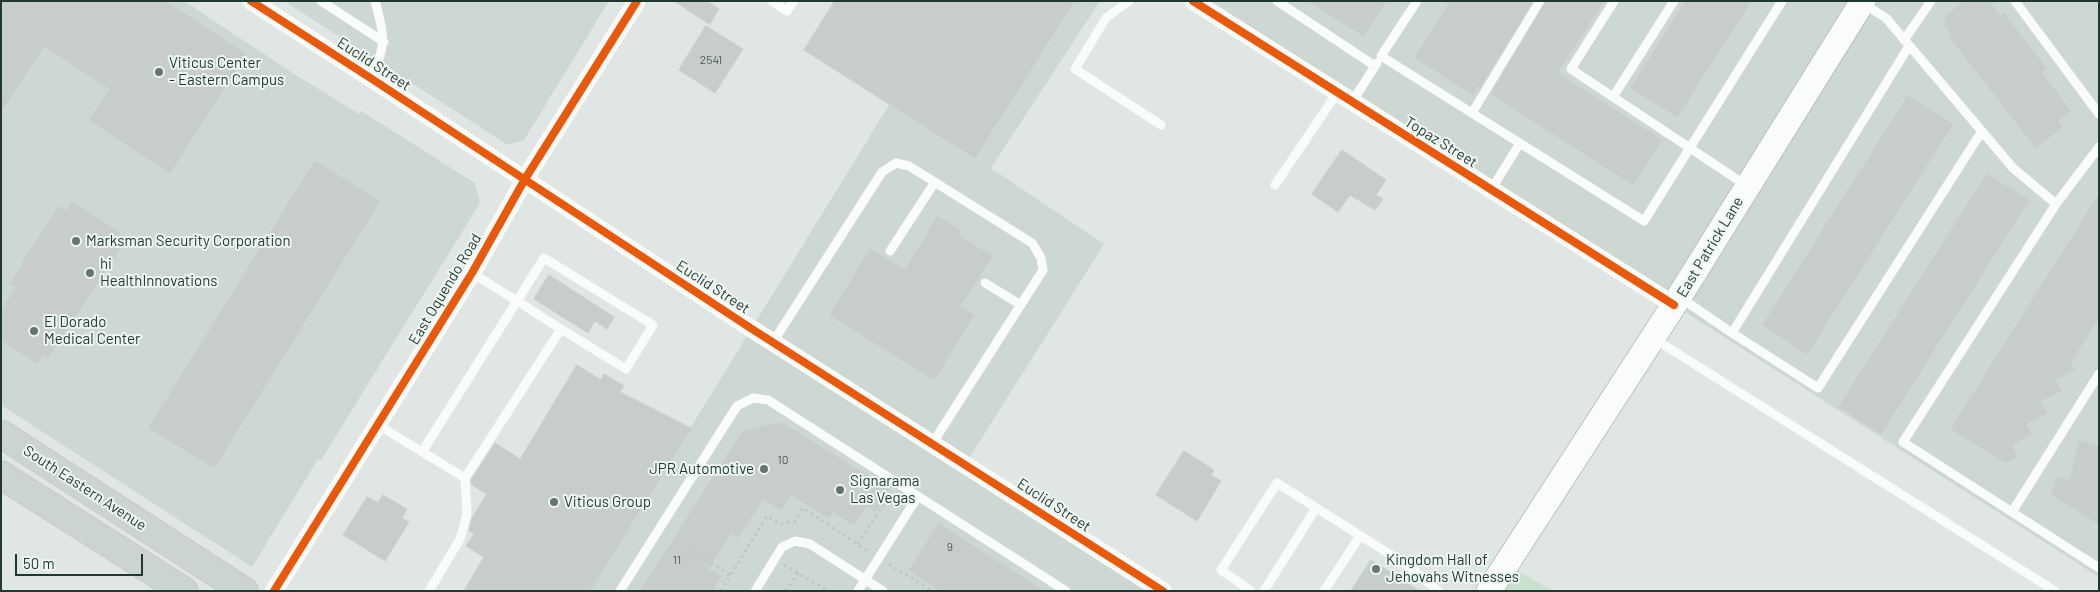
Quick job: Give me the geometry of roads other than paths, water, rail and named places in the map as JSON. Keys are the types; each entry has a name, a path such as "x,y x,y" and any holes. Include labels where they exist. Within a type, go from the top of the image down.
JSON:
{"main road":[{"name":"East Patrick Lane","path":"1491,590 1677,301 1861,2"},
{"name":"South Eastern Avenue","path":"1,434 244,591"},
{"path":"1,474 184,591"}],"street":[{"name":"Euclid Street","path":"251,1 372,78 773,342 1162,591"},
{"name":"East Oquendo Road","path":"274,591 472,273 525,179 637,1"},
{"name":"Topaz Street","path":"1193,1 1491,190 1677,301"}],"lane":[{"path":"321,1 384,42"},
{"path":"372,78 382,56 384,42 382,25 375,1"},
{"path":"772,1 787,11 794,1"},
{"path":"1129,1 1106,18 1075,68 1161,125"},
{"path":"1277,1 1375,66"},
{"path":"1275,185 1345,97 1375,66 1417,1"},
{"path":"1472,112 1540,1"},
{"path":"1614,1 1571,69 1747,186"},
{"path":"1614,97 1674,1"},
{"path":"1381,56 1644,221 1782,1"},
{"path":"1732,332 1931,1"},
{"path":"2015,1 2099,114"},
{"path":"1861,2 1886,18 2013,168 2056,204"},
{"path":"1677,301 1732,332 1818,388 1982,131"},
{"path":"1491,190 1520,143"},
{"path":"2099,147 2056,204 1904,442 2099,568"},
{"path":"773,342 882,172 896,163 909,166 1032,243 1041,258 1043,270 932,444"},
{"path":"890,252 935,182"},
{"path":"422,452 517,301 544,258 653,325 626,369 561,329 517,301 472,273"},
{"path":"985,283 1021,305"},
{"path":"430,591 460,539 467,514 465,478 561,329"},
{"path":"1653,338 2055,591"},
{"path":"2012,512 2099,374"},
{"path":"620,591 737,406 753,398 768,400 1066,591"},
{"path":"378,425 465,478"},
{"path":"1251,591 1221,570 1277,483 1410,567 1438,591"},
{"path":"858,591 918,496"},
{"path":"1264,591 1316,508"},
{"path":"1324,591 1360,536"},
{"path":"754,591 782,547 794,541 810,544 883,591"}],"place":[{"name":"Viticus Center - Eastern Campus","path":"159,72"},
{"name":"Marksman Security Corporation","path":"76,241"},
{"name":"hi HealthInnovations","path":"90,273"},
{"name":"El Dorado Medical Center","path":"34,331"},
{"name":"JPR Automotive","path":"764,469"},
{"name":"Signarama Las Vegas","path":"840,490"},
{"name":"Viticus Group","path":"554,502"},
{"name":"Kingdom Hall of Jehovahs Witnesses","path":"1376,569"}]}
